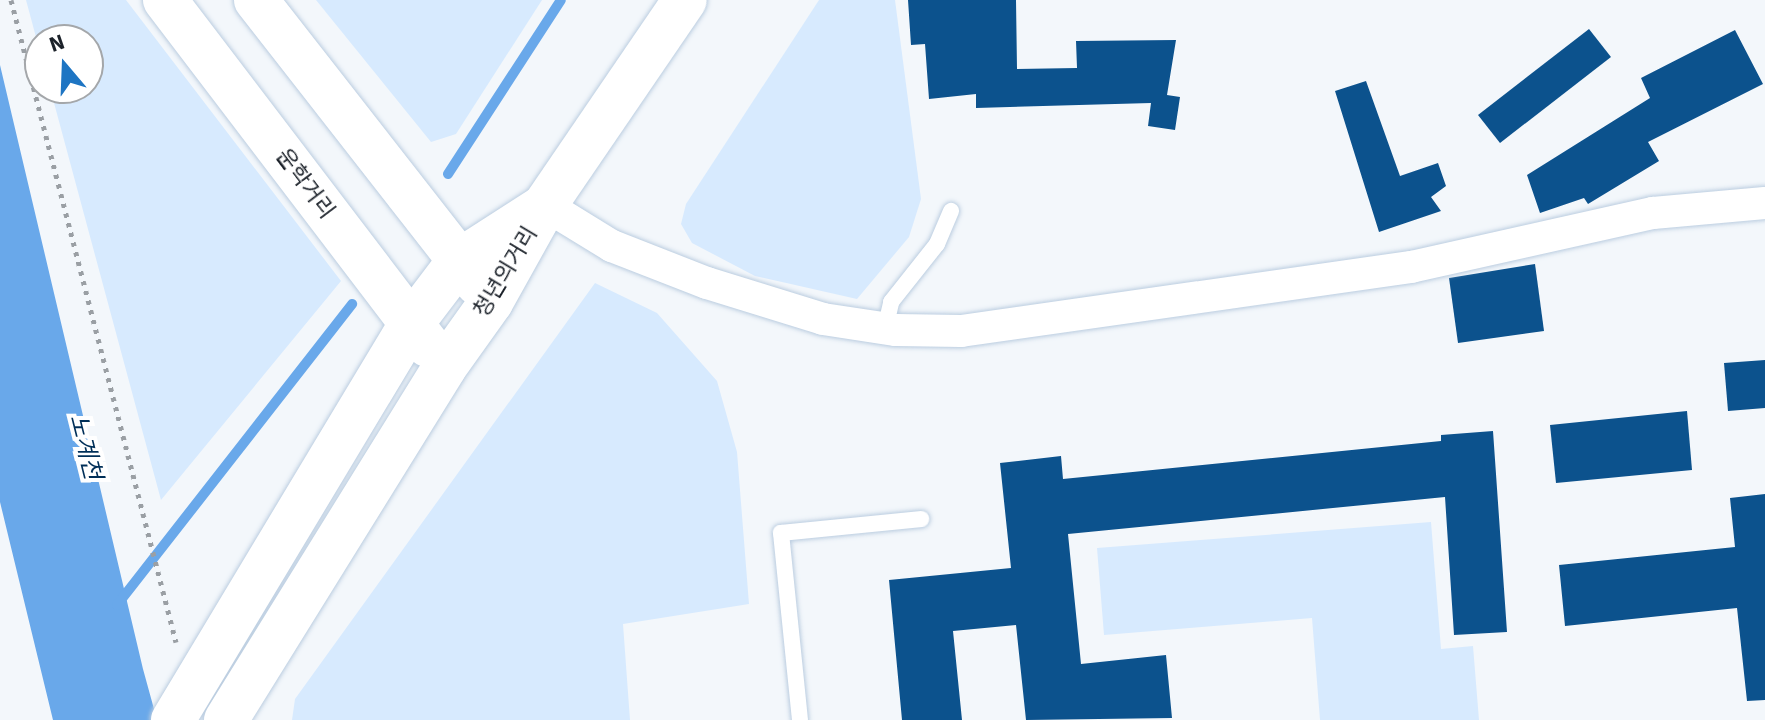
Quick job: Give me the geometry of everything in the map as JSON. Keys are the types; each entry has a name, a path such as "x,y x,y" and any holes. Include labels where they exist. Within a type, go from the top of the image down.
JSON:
{"main road":[{"name":"운학거리","path":"165,0 444,368"},
{"path":"256,0 491,302"},
{"path":"545,205 685,0"},
{"name":"청년의거리","path":"182,707 412,323 459,261 545,205"},
{"name":"청년의거리","path":"226,720 444,368 491,302 545,205"}],"street":[{"path":"545,205 612,246 707,283 823,319 885,329 961,331 1411,267 1653,213 1765,203"}],"lane":[{"path":"885,329 891,302 937,244 951,211"},
{"path":"800,720 781,533 921,519"}],"path":[{"path":"11,0 159,575 182,707"}],"shaded area":[{"path":"26,0 126,0 341,281 161,500 54,104 104,104 104,24 32,24"},
{"path":"316,0 542,0 456,134 431,142"},
{"path":"819,0 895,0 921,199 909,237 857,299 755,276 692,243 681,224 686,204"},
{"path":"595,283 657,313 717,381 737,452 749,604 623,624 630,720 292,720 295,699"},
{"path":"1431,522 1441,649 1473,646 1479,720 1320,720 1312,618 1104,635 1097,548"}],"water":[{"name":"노계천","path":"0,65 157,720 53,720 0,502"}],"building":[{"path":"908,0 1016,0 1017,69 1077,68 1076,41 1176,40 1167,95 1180,97 1175,130 1148,126 1151,103 976,108 976,94 929,99 925,44 911,45"},
{"path":"1589,29 1611,57 1500,143 1478,115"},
{"path":"1735,30 1763,84 1648,142 1659,161 1588,204 1584,198 1540,213 1527,175 1650,98 1641,78"},
{"path":"1366,81 1400,176 1438,163 1446,186 1431,197 1441,211 1379,232 1335,91"},
{"path":"1535,264 1544,331 1458,343 1449,278"},
{"path":"1765,360 1765,408 1728,411 1724,363"},
{"path":"1687,411 1692,470 1556,483 1550,425"},
{"path":"1493,431 1507,632 1454,635 1445,497 1068,534 1081,664 1166,655 1172,718 1026,720 1016,625 953,631 962,720 902,720 889,580 1011,568 1000,463 1061,456 1063,479 1441,441 1441,435"},
{"path":"1765,494 1765,700 1747,701 1737,608 1565,626 1559,565 1735,547 1730,498"}],"waterway":[{"path":"448,174 561,0"},
{"path":"117,605 352,304"}]}
